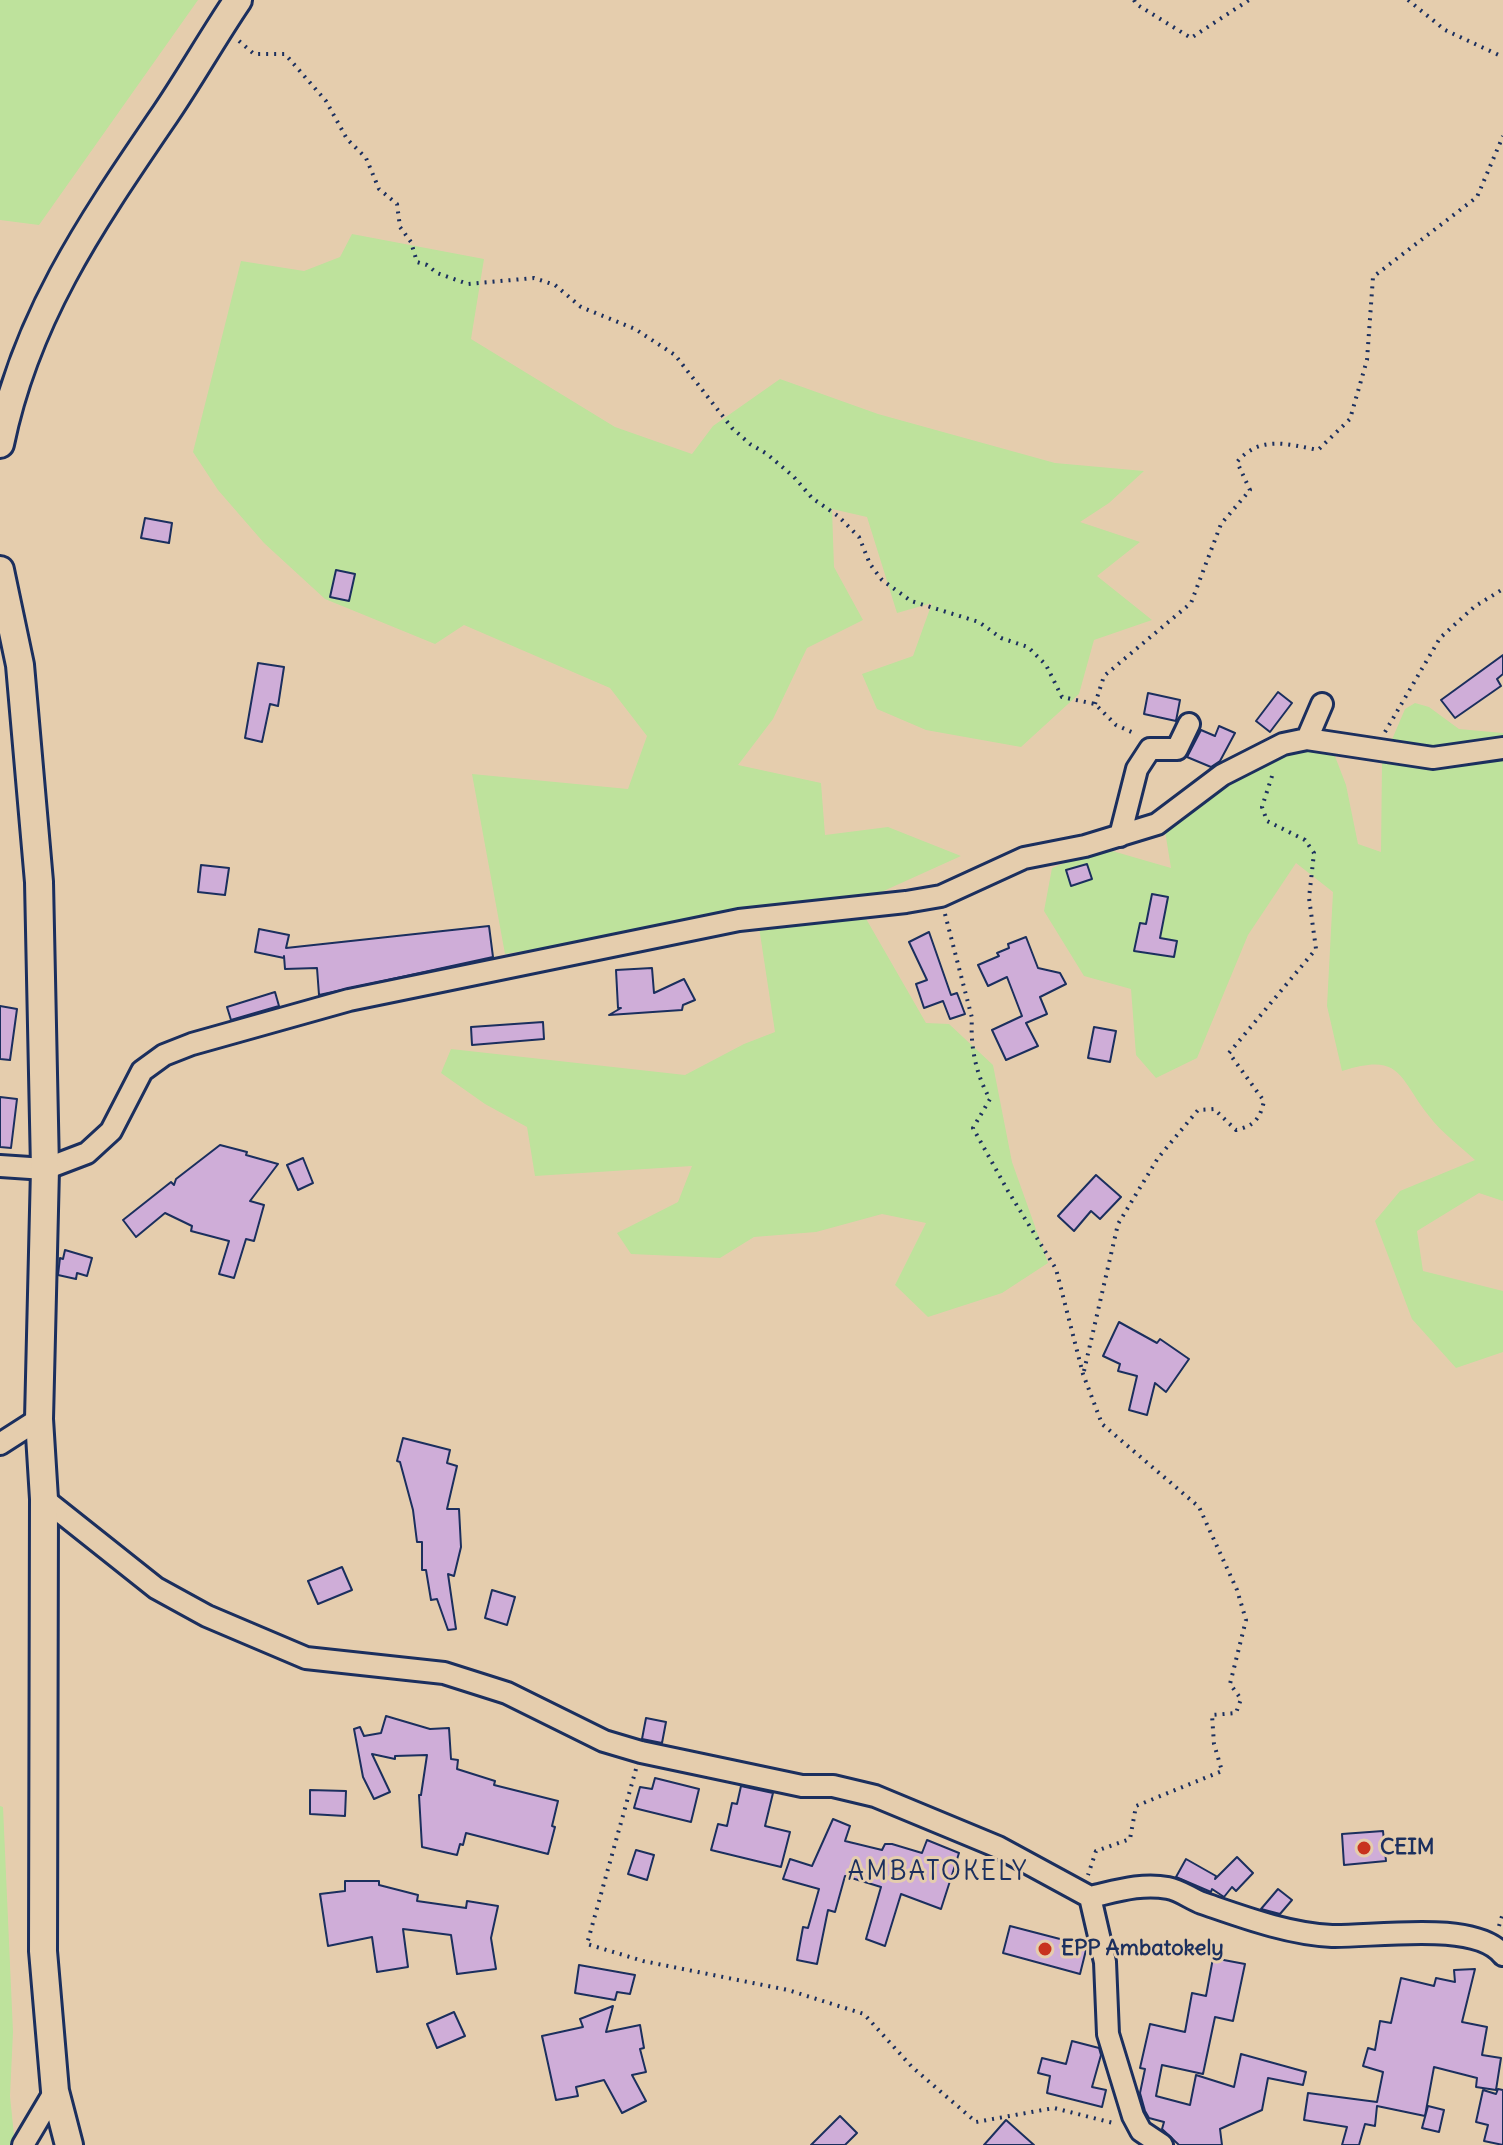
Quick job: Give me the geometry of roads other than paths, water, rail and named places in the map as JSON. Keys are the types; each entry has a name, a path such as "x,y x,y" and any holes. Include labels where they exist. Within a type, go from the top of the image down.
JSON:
{"main road":[{"path":"0,444 10,395 56,286 87,230 238,0"},
{"path":"0,570 20,665 39,882 45,1169 39,1419 44,1499 43,1951 55,2091 69,2145"}],"street":[{"path":"1307,739 1322,704"},
{"path":"1120,836 1137,769 1150,749 1177,749 1189,724"},
{"path":"0,1166 45,1169 87,1153 111,1131 142,1071 164,1055 192,1044 349,1000 739,920 941,896 1024,858 1120,836 1157,824 1222,775 1283,744 1307,739 1433,758 1503,748"},
{"path":"0,1444 39,1419"},
{"path":"44,1499 156,1588 207,1616 306,1658 357,1666 444,1673 507,1693 604,1741 641,1752 802,1786 833,1786 875,1796 998,1847 1090,1897 1137,1886 1171,1888 1213,1907 1312,1934 1429,1934 1474,1938 1493,1944 1503,1955"},
{"path":"1090,1897 1105,1962 1108,2034 1133,2116 1141,2131 1162,2145"},
{"path":"23,2145 55,2091"}],"place":[{"name":"CEIM","path":"1364,1848"},
{"name":"EPP Ambatokely","path":"1045,1949"}],"district":[{"name":"AMBATOKELY","path":"938,1873"}]}
